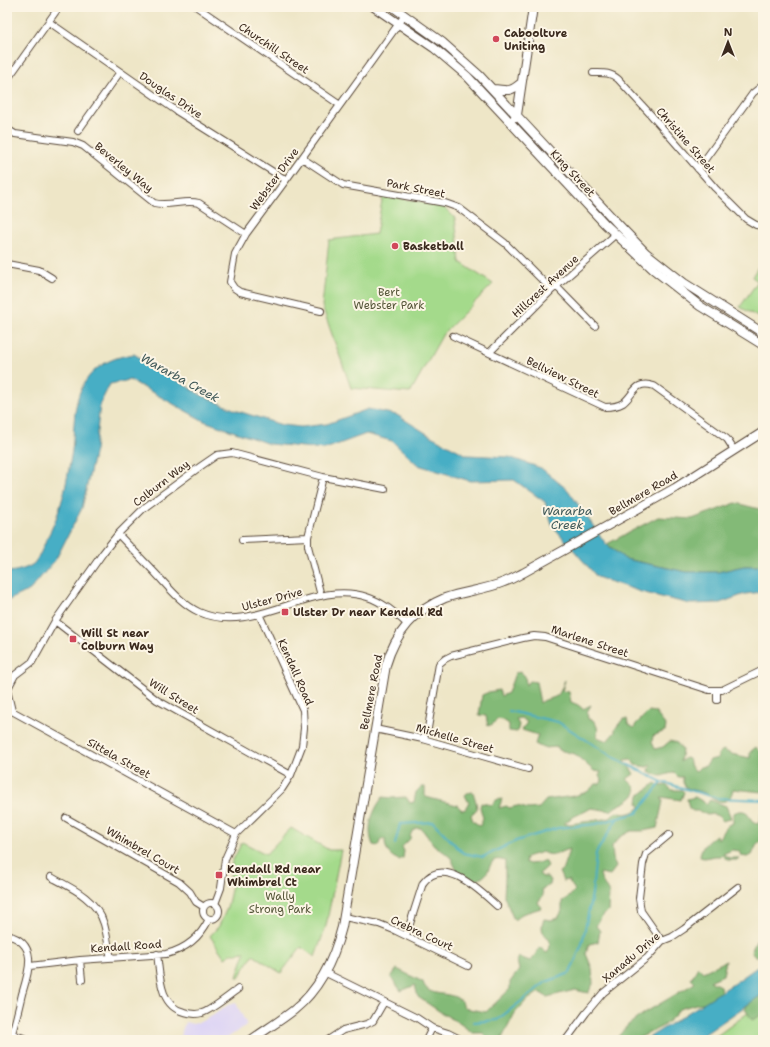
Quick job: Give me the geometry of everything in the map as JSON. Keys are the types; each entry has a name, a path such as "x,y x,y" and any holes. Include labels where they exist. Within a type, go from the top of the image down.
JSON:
{"main road":[{"name":"King Street","path":"374,7 399,23 450,61 467,76 616,235 653,269 724,322 763,345"},
{"name":"King Street","path":"393,7 426,29 462,59 493,89 646,253 707,299 763,333"},
{"path":"510,121 517,115 532,7"},
{"path":"493,89 508,91 513,90 521,83"},
{"name":"Bellmere Road","path":"250,1040 294,1010 312,992 326,973 338,942 344,917 386,664 390,653 407,624 431,605 445,598 503,582 523,573 675,488 763,432"}],"street":[{"path":"7,80 59,7"},
{"name":"Churchill Street","path":"196,7 340,105"},
{"name":"Webster Drive","path":"321,311 240,292 234,288 230,282 235,254 246,234 405,15"},
{"name":"Douglas Drive","path":"49,22 178,112 286,180"},
{"path":"78,131 120,72"},
{"name":"Christine Street","path":"593,73 613,74 715,188 746,219 756,225 763,226"},
{"path":"698,169 753,93 763,85"},
{"name":"Beverley Way","path":"7,129 15,134 72,142 83,146 154,203 162,205 193,201 199,203 246,234"},
{"name":"Park Street","path":"302,158 343,185 445,203 459,208 505,243 595,326"},
{"name":"Hillcrest Avenue","path":"489,352 554,288 616,235"},
{"path":"7,264 39,270 52,278"},
{"name":"Bellview Street","path":"453,336 605,407 615,406 624,402 635,388 649,384 654,386 727,439 734,450"},
{"name":"Colburn Way","path":"7,690 15,675 32,662 55,621 118,534 144,508 217,455 232,453 324,476 385,489"},
{"path":"321,596 308,546 308,537 324,476"},
{"name":"Ulster Drive","path":"118,534 182,602 199,612 222,618 238,618 259,614 321,596 353,594 367,597 383,604 407,624"},
{"path":"242,540 308,537"},
{"name":"Kendall Road","path":"215,904 221,888 225,859 236,834 282,789 291,775 302,746 304,728 303,710 259,614"},
{"name":"Will Street","path":"55,621 158,700 291,775"},
{"name":"Marlene Street","path":"423,739 428,728 439,664 451,656 534,636 546,637 709,690 722,690 761,672"},
{"name":"Sittela Street","path":"7,690 12,711 236,834"},
{"path":"717,690 717,700"},
{"name":"Michelle Street","path":"375,729 423,739 528,769"},
{"name":"Whimbrel Court","path":"66,818 179,882 190,892 196,902 204,907"},
{"path":"662,940 641,911 638,898 646,854 669,836"},
{"path":"406,936 423,883 428,877 435,874 451,874 472,883 497,906"},
{"path":"51,877 84,895 96,908 104,923 111,958"},
{"name":"Xanadu Drive","path":"566,1040 586,1013 603,994 648,957 662,940 672,937 684,929 738,887"},
{"path":"209,903 215,904 218,907 218,914 216,917 209,919 205,917 203,913 204,907 209,903"},
{"name":"Crebra Court","path":"344,917 379,924 468,966"},
{"name":"Kendall Road","path":"30,966 175,951 189,945 201,933 209,919"},
{"path":"7,934 22,942 28,950 30,966 10,1033 30,1040"},
{"path":"157,954 161,987 168,1002 178,1011 191,1015 203,1013 238,990"},
{"path":"80,960 82,980"},
{"path":"326,973 418,1018 432,1028 448,1033 462,1040"},
{"path":"328,1040 343,1030 373,1021 384,1002"},
{"path":"426,1040 432,1028"}],"shaded area":[{"path":"236,1003 247,1025 224,1040 179,1040 185,1022 193,1024 200,1022 228,1005"}],"green space":[{"name":"Bert Webster Park","path":"383,195 443,206 455,218 460,262 493,284 443,334 410,393 351,388 322,306 329,240 376,234"},
{"path":"763,259 763,320 740,307 758,281 752,277"},
{"path":"736,503 763,510 763,566 744,566 718,572 687,572 625,559 607,544 658,517 692,519"},
{"path":"521,672 525,676 526,685 530,681 536,682 540,703 557,696 565,680 562,691 569,692 571,702 583,709 591,705 587,712 588,719 593,720 597,726 597,737 607,741 623,719 627,719 628,724 634,728 649,711 655,712 666,726 665,731 653,736 652,742 655,749 663,747 670,741 677,743 682,750 680,762 685,758 689,759 691,767 696,771 700,767 706,766 710,760 718,758 718,754 723,750 731,754 750,758 750,752 756,747 761,752 763,765 763,792 733,789 729,799 720,802 713,799 706,793 687,788 683,784 683,777 678,777 674,773 660,776 649,771 651,765 647,767 635,765 631,759 625,760 634,774 627,779 635,787 636,793 633,797 611,811 591,808 570,819 564,824 610,818 616,812 626,814 632,812 640,807 638,803 639,795 655,783 661,786 666,785 672,790 682,790 684,792 681,800 661,797 663,801 657,828 643,831 631,831 620,837 612,846 613,859 616,867 610,875 600,873 601,879 609,893 608,911 600,919 596,926 600,931 598,942 589,944 586,954 592,968 593,984 588,993 575,990 547,997 539,992 526,1001 515,1013 501,1040 489,1040 483,1033 473,1033 418,997 415,985 401,991 391,977 397,969 423,982 426,988 431,991 456,997 461,1001 464,1008 486,1012 510,989 510,982 519,970 517,961 519,957 530,961 541,947 546,953 548,952 550,941 542,930 544,919 551,920 558,918 562,911 562,901 569,897 575,890 568,880 563,881 559,872 563,869 569,849 552,854 542,852 526,858 525,862 529,864 538,863 545,860 548,866 539,874 551,880 550,885 542,889 543,896 538,902 541,908 522,914 514,920 504,896 505,861 497,860 492,862 484,876 471,881 458,873 451,858 434,845 421,828 416,828 412,831 410,839 402,847 404,851 403,858 399,860 388,852 385,839 381,839 378,846 373,845 370,826 373,814 383,797 406,797 410,803 414,802 416,792 421,787 425,787 425,797 457,805 462,810 466,809 469,803 465,795 473,792 477,809 471,815 473,821 480,826 483,818 480,807 481,803 492,805 496,800 502,799 499,808 517,806 528,809 539,808 546,800 574,796 587,792 596,784 600,784 602,781 599,776 601,772 594,771 575,754 559,750 558,747 543,748 535,744 538,735 522,730 527,722 521,718 516,719 519,725 517,732 509,731 509,724 503,720 497,719 493,724 488,726 486,716 479,715 482,695 499,690 501,696 508,693 515,673"},
{"path":"695,797 707,804 710,800 726,806 731,818 723,821 718,816 713,814 707,815 699,811 693,811 689,808 687,799"},
{"path":"745,811 754,823 758,824 763,811 763,841 757,844 752,855 747,857 741,856 739,851 732,850 723,854 729,858 739,858 737,860 727,860 722,855 704,858 700,857 700,853 705,844 716,835 718,839 725,828 733,823 733,813"},
{"name":"Wally Strong Park","path":"291,828 329,850 341,850 326,926 315,957 301,947 281,973 253,955 239,977 237,977 245,952 231,954 225,958 210,936 219,926 227,908 231,890 230,879 232,862 242,842 266,854"},
{"path":"763,936 763,946 756,958 751,952 758,937"},
{"path":"726,961 723,975 710,981 720,986 721,993 710,1002 679,1009 663,1026 635,1040 615,1040 628,1025 646,1012 695,983 691,979 698,967 703,972"},
{"path":"763,991 763,1014 752,1020 745,1009 749,1001"},
{"path":"763,1002 763,1040 711,1040"}],"water":[{"name":"Wararba Creek","path":"134,354 201,395 238,411 282,425 301,427 327,424 368,409 397,415 429,435 467,455 509,457 541,468 568,490 606,544 625,559 687,572 718,572 744,566 763,566 763,592 745,594 720,603 690,604 641,592 597,577 552,525 545,502 514,480 470,481 418,465 392,441 366,434 325,449 269,444 204,421 130,380 110,384 100,404 95,450 82,508 56,559 30,590 7,601 7,572 26,568 35,562 40,554 60,507 72,450 76,404 82,387 91,374 102,365 114,359"},
{"path":"763,963 763,994 696,1040 645,1040 733,984"}],"waterway":[{"path":"509,711 558,722 613,757 662,782 717,798 763,800"},
{"path":"395,844 400,824 433,822 463,853 483,857 516,841 558,828 596,824 637,813 662,782"},
{"path":"474,1022 497,1020 546,982 570,973 582,944 592,894 596,853 617,819"}],"place":[{"name":"Caboolture Uniting","path":"496,39"},
{"name":"Basketball","path":"395,246"},
{"name":"Ulster Dr near Kendall Rd","path":"285,612"},
{"name":"Will St near Colburn Way","path":"73,639"},
{"name":"Kendall Rd near Whimbrel Ct","path":"219,875"}]}
